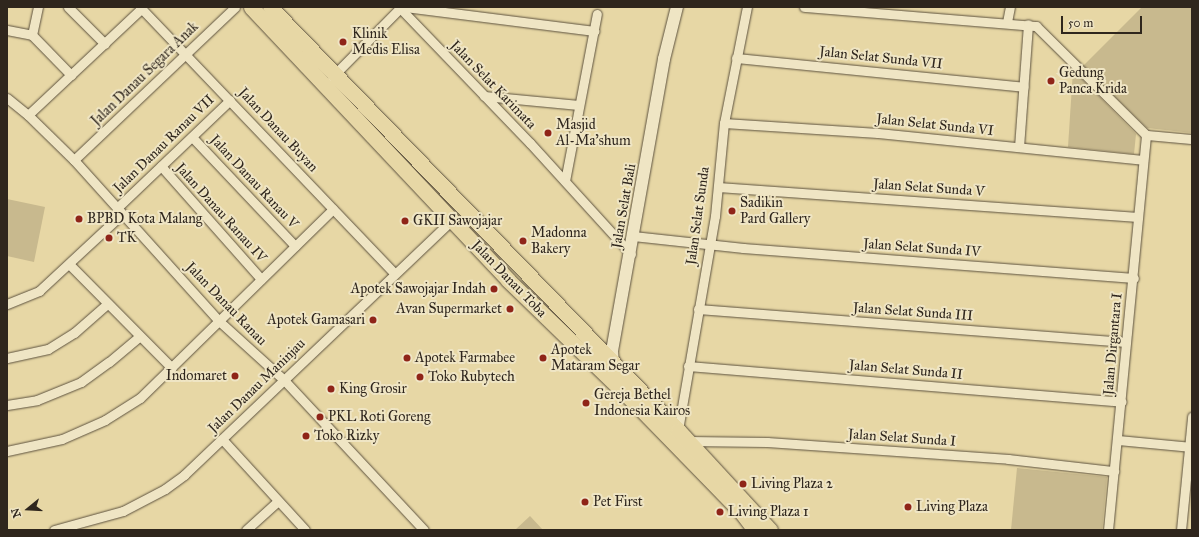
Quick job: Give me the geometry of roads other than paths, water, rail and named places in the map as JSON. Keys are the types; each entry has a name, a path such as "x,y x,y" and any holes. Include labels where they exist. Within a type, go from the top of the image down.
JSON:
{"main road":[{"name":"Jalan Danau Toba","path":"251,7 330,80 613,363 678,430 770,530"},
{"name":"Jalan Danau Toba","path":"270,7 330,80 508,280 603,375 634,402 742,513 755,530"}],"street":[{"path":"32,36 38,7"},
{"path":"68,7 105,44"},
{"name":"Jalan Danau Segara Anak","path":"74,160 235,7"},
{"path":"330,80 400,7"},
{"name":"Jalan Selat Karimata","path":"400,7 565,181 631,254"},
{"path":"405,7 594,31"},
{"name":"Jalan Selat Bali","path":"613,363 612,351 631,254 664,59 677,7"},
{"name":"Jalan Selat Sunda","path":"678,430 718,186 724,123 747,7"},
{"path":"804,7 1007,22 1036,26 1146,135 1192,139"},
{"path":"1007,22 1010,7"},
{"path":"28,115 105,44 141,8"},
{"name":"Jalan Danau Buyan","path":"141,8 394,273"},
{"path":"565,181 597,14"},
{"path":"1019,147 1028,24"},
{"path":"7,30 32,36 71,75"},
{"name":"Jalan Selat Sunda VII","path":"736,58 1024,87"},
{"path":"484,96 579,105"},
{"name":"Jalan Danau Ranau","path":"7,98 28,115 74,160 220,321 284,380 424,530"},
{"name":"Jalan Danau Ranau VII","path":"7,304 39,291 69,264 161,166 230,100"},
{"name":"Jalan Selat Sunda VI","path":"724,123 878,133 1143,160"},
{"name":"Jalan Dirgantara I","path":"1108,530 1122,402 1126,342 1134,278 1146,135"},
{"name":"Jalan Danau Ranau V","path":"192,137 295,246"},
{"name":"Jalan Danau Ranau IV","path":"161,166 261,279"},
{"name":"Jalan Selat Sunda V","path":"718,186 1138,217"},
{"path":"7,451 62,439 105,420 140,398 333,209"},
{"name":"Jalan Danau Maninjau","path":"54,530 109,516 138,504 165,489 222,439 394,273 453,219"},
{"name":"Jalan Selat Sunda IV","path":"634,236 708,244 1134,278"},
{"path":"69,264 106,304 172,368"},
{"path":"7,358 48,349 74,333 106,304"},
{"name":"Jalan Selat Sunda III","path":"698,309 1126,342"},
{"path":"7,404 37,400 81,382 109,362 140,336"},
{"path":"603,375 613,363"},
{"name":"Jalan Selat Sunda II","path":"688,366 1122,402"},
{"path":"1180,530 1191,446 1192,417"},
{"path":"222,439 305,530"},
{"path":"1118,440 1191,446"},
{"name":"Jalan Selat Sunda I","path":"688,441 767,442 1008,460 1114,471"},
{"path":"246,530 278,501"}],"place":[{"name":"Klinik Medis Elisa","path":"343,42"},
{"name":"Gedung Panca Krida","path":"1051,81"},
{"name":"Masjid Al-Ma'shum","path":"548,133"},
{"name":"Sadikin Pard Gallery","path":"732,211"},
{"name":"BPBD Kota Malang","path":"79,219"},
{"name":"GKII Sawojajar","path":"405,221"},
{"name":"TK","path":"109,238"},
{"name":"Madonna Bakery","path":"523,241"},
{"name":"Apotek Sawojajar Indah","path":"494,289"},
{"name":"Avan Supermarket","path":"510,309"},
{"name":"Apotek Gamasari","path":"373,320"},
{"name":"Apotek Farmabee","path":"407,358"},
{"name":"Apotek Mataram Segar","path":"543,358"},
{"name":"Indomaret","path":"235,376"},
{"name":"Toko Rubytech","path":"420,377"},
{"name":"King Grosir","path":"331,389"},
{"name":"Gereja Bethel Indonesia Kairos","path":"586,403"},
{"name":"PKL Roti Goreng","path":"320,417"},
{"name":"Toko Rizky","path":"306,436"},
{"name":"Living Plaza 2","path":"743,484"},
{"name":"Pet First","path":"585,502"},
{"name":"Living Plaza","path":"908,507"},
{"name":"Living Plaza 1","path":"720,512"}]}
